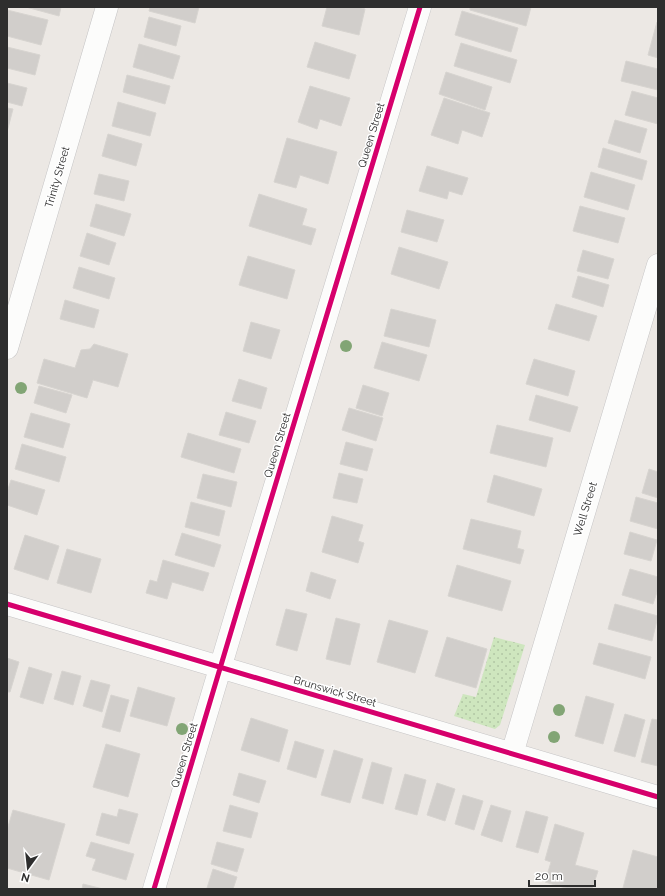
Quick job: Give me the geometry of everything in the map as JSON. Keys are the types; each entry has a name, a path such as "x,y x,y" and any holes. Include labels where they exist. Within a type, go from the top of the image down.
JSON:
{"street":[{"name":"Trinity Street","path":"7,348 107,7"},
{"name":"Queen Street","path":"154,889 420,7"},
{"name":"Well Street","path":"512,754 658,265"},
{"name":"Brunswick Street","path":"7,604 658,797"}],"green space":[{"path":"494,637 525,645 500,725 495,729 454,716 463,694 476,697"}],"building":[{"path":"26,7 61,7 59,16"},
{"path":"150,7 199,7 195,23 149,11"},
{"path":"327,7 358,7 365,9 359,35 322,26"},
{"path":"470,7 531,7 526,26 470,10"},
{"path":"7,10 48,20 41,45 7,36"},
{"path":"462,11 518,28 511,52 455,35"},
{"path":"149,17 181,26 176,46 144,37"},
{"path":"658,22 658,58 648,55"},
{"path":"315,42 356,55 349,79 307,67"},
{"path":"461,43 517,60 510,83 454,66"},
{"path":"139,44 180,56 173,79 133,67"},
{"path":"7,47 40,55 35,75 7,68"},
{"path":"626,61 658,69 658,90 621,81"},
{"path":"446,72 492,87 485,110 439,94"},
{"path":"127,75 170,86 165,104 123,92"},
{"path":"7,83 27,88 22,106 7,102"},
{"path":"310,86 350,98 341,126 320,119 317,129 298,122"},
{"path":"632,91 658,98 658,124 625,115"},
{"path":"444,98 490,113 482,137 462,130 458,144 431,135"},
{"path":"118,102 156,113 150,136 112,126"},
{"path":"7,108 13,109 7,132"},
{"path":"615,120 647,129 640,153 608,143"},
{"path":"108,134 142,144 136,166 102,156"},
{"path":"287,138 337,152 328,184 300,175 296,188 274,182"},
{"path":"603,148 647,161 642,180 598,167"},
{"path":"427,166 468,178 462,195 449,191 447,199 419,191"},
{"path":"591,172 635,185 628,210 584,197"},
{"path":"99,174 129,181 124,201 94,194"},
{"path":"259,194 307,209 302,225 316,229 311,245 249,226"},
{"path":"96,204 131,214 124,236 90,226"},
{"path":"580,206 625,218 618,243 573,231"},
{"path":"407,210 444,220 437,242 401,232"},
{"path":"87,233 116,243 109,265 80,256"},
{"path":"399,247 448,262 439,289 391,274"},
{"path":"583,250 614,259 608,279 577,271"},
{"path":"248,256 295,270 287,299 239,285"},
{"path":"79,267 115,278 109,299 73,288"},
{"path":"578,276 609,285 603,307 572,297"},
{"path":"65,300 99,310 94,328 60,319"},
{"path":"556,304 597,316 589,341 548,329"},
{"path":"391,309 436,320 429,347 384,336"},
{"path":"251,322 280,330 271,359 243,351"},
{"path":"382,342 427,355 419,381 374,368"},
{"path":"94,344 128,354 118,387 93,380 87,398 37,383 44,359 75,368 81,350 90,349"},
{"path":"534,359 575,371 568,396 526,384"},
{"path":"239,379 267,388 261,409 232,401"},
{"path":"363,385 389,393 382,416 356,408"},
{"path":"39,386 72,395 66,413 34,403"},
{"path":"536,395 578,407 570,432 529,420"},
{"path":"349,408 383,418 376,441 342,430"},
{"path":"226,412 256,421 249,443 219,435"},
{"path":"31,413 70,424 63,448 24,437"},
{"path":"497,425 553,438 546,467 490,453"},
{"path":"188,433 241,449 234,473 181,457"},
{"path":"346,442 373,449 367,471 340,464"},
{"path":"22,444 66,457 59,482 15,469"},
{"path":"649,469 658,472 658,498 642,493"},
{"path":"339,473 363,479 357,503 333,498"},
{"path":"203,474 237,482 231,507 197,498"},
{"path":"494,475 542,489 534,516 487,502"},
{"path":"11,480 45,490 37,515 7,505 7,492"},
{"path":"636,497 658,503 658,529 630,521"},
{"path":"191,502 225,511 219,536 185,527"},
{"path":"332,516 363,525 358,541 364,543 358,563 322,552"},
{"path":"471,519 521,531 517,548 524,550 520,564 463,549"},
{"path":"630,532 657,540 651,561 624,554"},
{"path":"182,533 221,545 214,567 175,555"},
{"path":"25,535 59,546 48,580 14,569"},
{"path":"67,549 101,559 91,593 57,583"},
{"path":"163,560 209,573 203,591 172,582 167,599 146,593 150,580 157,582"},
{"path":"457,565 511,581 502,611 448,596"},
{"path":"630,569 658,577 658,589 653,604 622,595"},
{"path":"311,572 336,580 330,599 306,591"},
{"path":"615,604 658,616 652,641 608,629"},
{"path":"286,609 307,614 297,651 276,645"},
{"path":"336,618 360,624 350,665 326,659"},
{"path":"389,620 428,631 415,673 377,662"},
{"path":"447,637 487,649 476,688 435,676"},
{"path":"599,643 651,657 645,679 593,664"},
{"path":"7,658 19,662 10,692 7,692"},
{"path":"29,667 52,674 43,704 20,697"},
{"path":"62,671 81,676 73,705 54,699"},
{"path":"91,680 110,685 102,712 83,706"},
{"path":"138,687 175,698 167,726 130,716"},
{"path":"111,695 129,700 120,732 102,727"},
{"path":"586,696 614,704 603,744 575,736"},
{"path":"625,714 645,720 635,757 614,751"},
{"path":"251,718 288,730 279,762 241,750"},
{"path":"652,719 658,720 658,766 641,762"},
{"path":"295,741 324,750 316,778 287,769"},
{"path":"106,744 140,754 128,797 93,787"},
{"path":"334,750 363,759 350,803 321,795"},
{"path":"372,762 392,768 383,804 362,798"},
{"path":"239,773 266,781 259,803 233,795"},
{"path":"405,774 426,780 417,815 395,809"},
{"path":"437,783 455,789 445,821 427,815"},
{"path":"463,795 483,801 474,830 455,824"},
{"path":"230,805 258,813 251,838 223,831"},
{"path":"491,805 511,811 502,842 481,835"},
{"path":"119,809 138,814 129,844 96,835 102,813 117,817"},
{"path":"13,810 65,824 49,880 7,868 7,830"},
{"path":"526,811 548,817 538,853 516,847"},
{"path":"555,824 584,833 575,865 598,871 592,889 569,889 545,882 551,862 545,860"},
{"path":"91,842 134,854 126,880 92,870 96,859 86,856"},
{"path":"217,842 244,849 237,872 211,864"},
{"path":"633,850 658,857 657,889 623,888"},
{"path":"213,869 237,877 233,889 207,888"},
{"path":"83,884 103,889 82,889"}],"cycle path":[{"path":"154,889 420,7"},
{"path":"7,604 658,797"}]}
